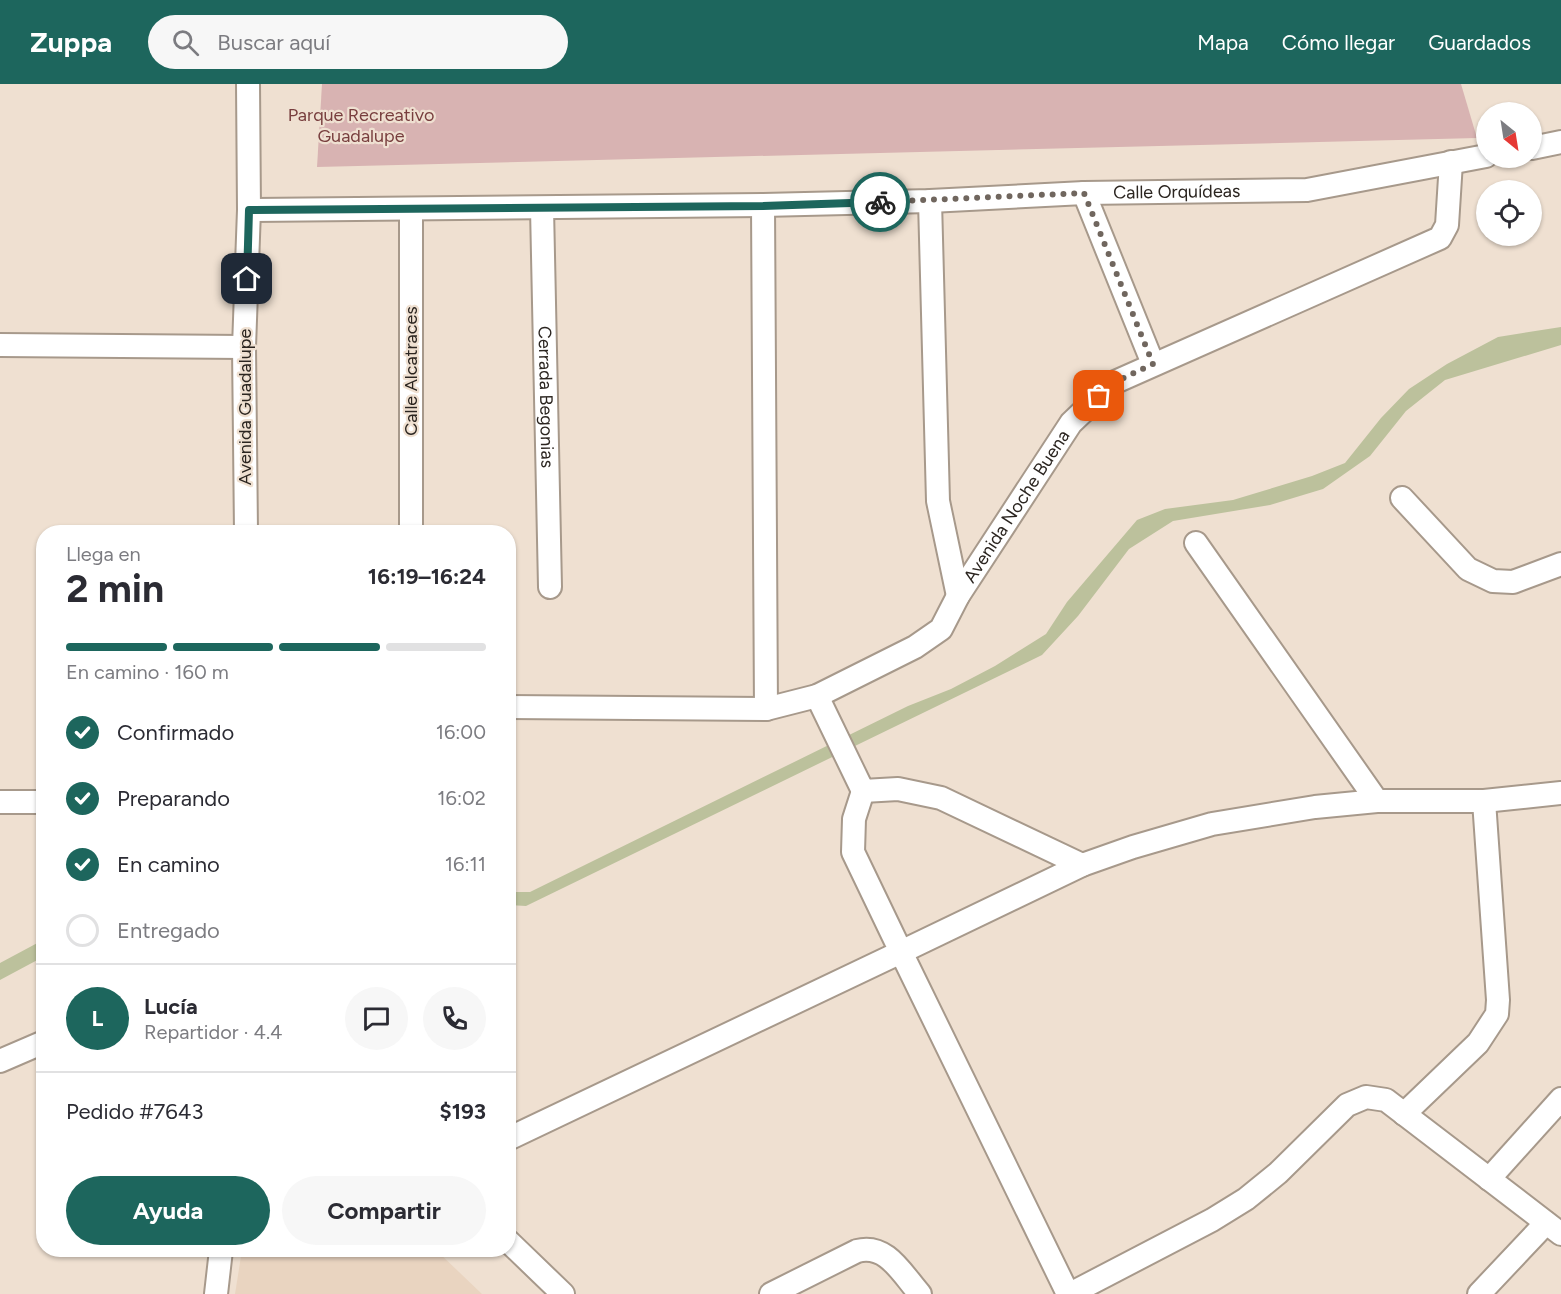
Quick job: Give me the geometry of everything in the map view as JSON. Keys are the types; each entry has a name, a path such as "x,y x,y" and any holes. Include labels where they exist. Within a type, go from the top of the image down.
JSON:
{"street":[{"name":"Avenida Guadalupe","path":"246,525 244,347 249,210 248,84"},
{"path":"1542,146 1561,142"},
{"path":"1451,162 1476,158"},
{"name":"Calle Orquídeas","path":"249,210 763,206 1084,193 1307,190 1451,162"},
{"name":"Avenida Noche Buena","path":"516,707 766,709 817,696 915,647 941,629 958,596 1071,423 1113,383 1440,238 1448,225 1451,162"},
{"path":"1084,193 1153,364"},
{"path":"930,201 938,501 958,596"},
{"path":"763,206 766,709"},
{"name":"Cerrada Begonias","path":"542,208 550,587"},
{"name":"Calle Alcatraces","path":"411,209 411,525"},
{"path":"0,345 244,347"},
{"path":"1402,498 1468,569 1493,581 1513,582 1561,564"},
{"path":"1196,543 1377,801"},
{"path":"817,696 863,791 854,819 853,852 1069,1294 1212,1220 1246,1199 1278,1173 1347,1106 1366,1097 1386,1100 1554,1228 1479,1294"},
{"path":"863,791 898,789 941,798 1082,866"},
{"path":"516,1135 1082,866 1133,847 1212,824 1315,807 1377,801 1484,801 1561,793"},
{"path":"1404,1114 1478,1043 1497,1014 1484,801"},
{"path":"0,802 36,802"},
{"path":"0,1061 36,1045"},
{"path":"1489,1179 1561,1099"},
{"path":"771,1294 867,1248 879,1250 887,1256 920,1294"},
{"path":"516,1249 563,1294"},
{"path":"216,1294 220,1257"}],"shaded area":[{"path":"1561,327 1561,345 1445,380 1406,411 1370,456 1323,489 1270,505 1173,521 1129,549 1078,616 1042,655 526,906 516,905 516,892 530,892 908,706 951,689 995,666 1046,634 1067,602 1137,520 1165,509 1233,500 1312,476 1345,463 1381,418 1409,389 1447,364 1498,337"},
{"path":"36,944 36,961 0,980 0,963"},
{"path":"241,1257 443,1257 482,1294 235,1294"}],"green space":[{"name":"Parque Recreativo Guadalupe","path":"322,84 1461,84 1476,135 1476,138 317,167"}],"way so far":[{"path":"880,202 1084,193 1153,364 1113,383 1099,396"}],"route":[{"path":"247,279 249,210 763,206 880,202"}]}
